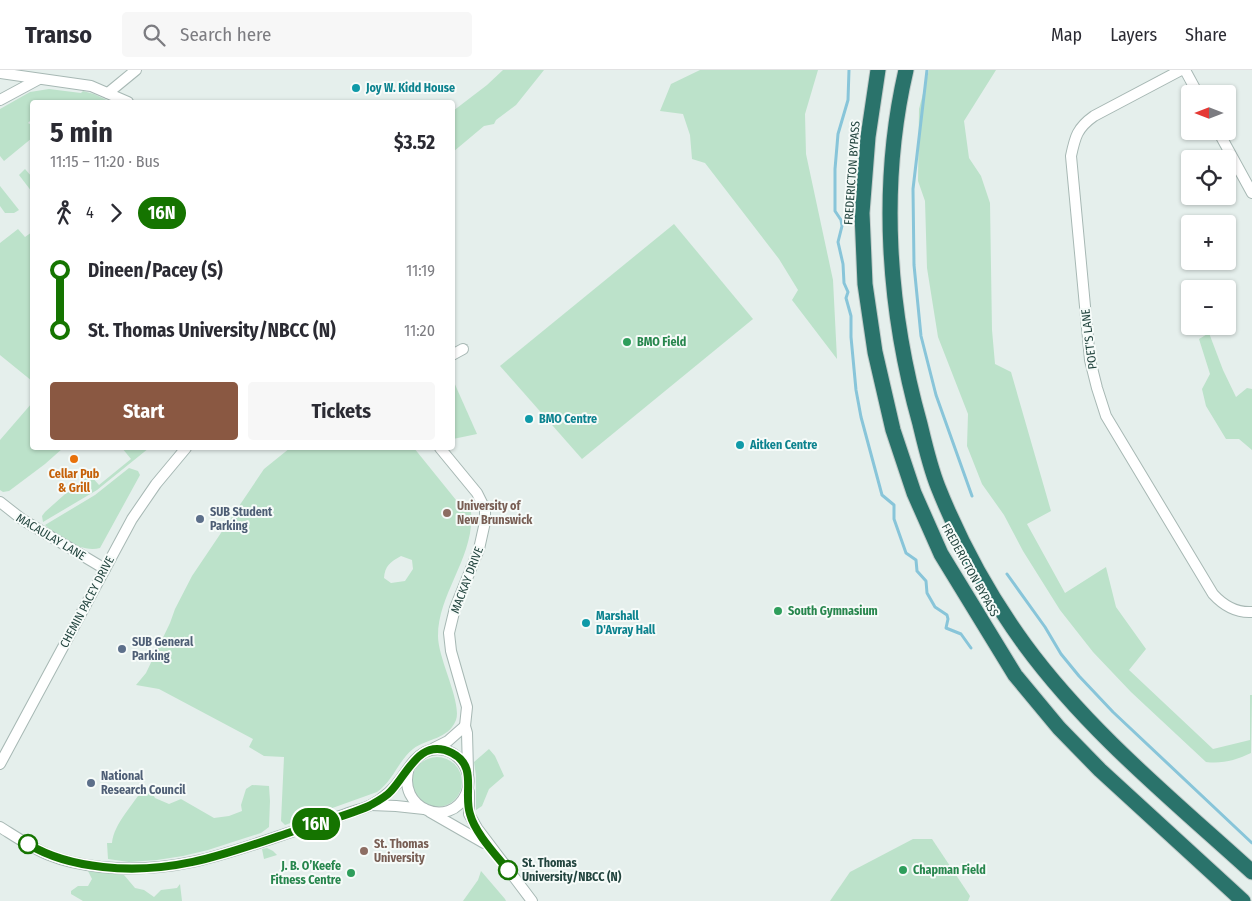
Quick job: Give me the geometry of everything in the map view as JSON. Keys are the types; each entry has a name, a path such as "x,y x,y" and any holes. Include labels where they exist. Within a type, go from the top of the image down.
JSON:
{"highway":[{"name":"FREDERICTON BYPASS","path":"878,70 868,137 862,214 866,284 875,352 891,420 914,493 942,554 1015,675 1059,728 1100,770 1243,901"},
{"name":"FREDERICTON BYPASS","path":"906,70 900,97 892,158 890,224 896,306 910,386 937,484 952,520 983,580 1025,645 1070,700 1125,756 1252,872"}],"street":[{"path":"108,93 136,70"},
{"path":"1183,70 1192,85"},
{"name":"POET'S LANE","path":"1183,70 1094,116 1082,124 1075,138 1071,156 1090,360 1096,388 1106,416 1212,594 1220,602 1231,608 1252,612"},
{"path":"0,73 91,86 124,100"},
{"path":"0,100 39,78"},
{"path":"1223,140 1252,193"},
{"path":"455,353 463,349"},
{"name":"CHEMIN PACEY DRIVE","path":"0,764 139,507 184,450"},
{"name":"MACKAY DRIVE","path":"442,450 477,493 485,510 486,522 479,550 455,608 449,633 451,651 466,702 465,726 468,775"},
{"name":"MACAULAY LANE","path":"0,502 23,520 104,569"},
{"path":"0,827 38,850 65,860 133,870 185,864 249,847 370,805 390,793 419,756 448,741 465,726"},
{"path":"428,751 443,750 457,756 462,761 468,775 469,814 489,846 532,901"},
{"path":"409,768 407,788 414,801 426,810 489,846"},
{"path":"370,805 396,806 442,812 453,808 465,796 469,786"}],"green space":[{"path":"503,70 544,70 516,105 496,120 494,124 484,126 455,150 455,109"},
{"path":"700,70 818,70 805,114 806,154 833,280 837,359 792,300 798,290 779,259 705,163 692,159 690,135 683,114 660,111 671,84"},
{"path":"929,70 996,70 964,121 969,158 981,176 990,203 992,330 995,364 1011,372 1051,511 1027,524 1065,593 1106,567 1116,607 1146,649 1129,670 1213,749 1250,740 1250,695 1252,695 1251,753 1229,761 1206,762 1131,692 1093,652 1060,610 1023,551 1004,515 982,484 967,446 968,414 938,337 927,268 925,201 918,181 919,109"},
{"path":"49,89 81,93 83,91 107,100 30,100 30,121 28,123 30,124 30,140 4,161 0,156 0,109 30,92"},
{"path":"25,169 30,175 30,189 19,175"},
{"path":"0,186 19,210 14,213 5,213 0,206"},
{"name":"BMO Field","path":"674,224 753,319 582,459 500,366"},
{"path":"18,229 25,237 30,233 30,379 0,355 0,243"},
{"path":"1210,335 1236,397 1247,388 1252,389 1252,450 1239,439 1226,439 1206,406 1202,389 1210,374 1199,339"},
{"path":"455,384 477,434 455,439"},
{"path":"30,405 30,450 61,450 9,491 3,492 0,490 0,440"},
{"path":"124,450 147,450 97,490 43,522 42,516 45,512 73,487 90,475 99,485 131,459"},
{"path":"288,450 416,450 456,500 471,512 468,544 449,589 440,620 438,636 456,703 456,720 452,727 443,735 413,749 377,792 285,825 281,821 284,757 264,756 249,747 253,739 159,689 136,685 146,673 192,576 264,469","holes":["401,556 412,560 413,569 405,581 391,583 384,578 387,567"]},
{"path":"129,468 138,471 140,475 100,548 85,548 70,543 45,525 95,495"},
{"path":"489,749 495,756 504,776 489,789 482,806 476,810 474,762"},
{"path":"432,757 442,757 455,764 462,777 462,787 455,800 442,807 432,807 423,803 416,796 412,787 412,777 416,768 423,761"},
{"path":"252,785 269,786 269,827 261,833 183,856 129,862 108,859 107,843 112,843 120,821 144,787 149,787 155,798 169,804 181,799 214,818 229,816 242,811 241,805 246,789"},
{"name":"Chapman Field","path":"913,839 932,839 970,896 968,901 830,901 850,872"},
{"path":"267,848 277,855 264,859 262,849"},
{"path":"88,871 124,875 135,888 144,890 154,897 161,890 177,888 180,884 182,901 83,901 71,894 71,891 78,886 88,886 92,879"},
{"path":"481,871 506,901 463,901 478,880"}],"waterway":[{"path":"849,70 848,100 838,134 835,169 835,211 841,220 842,226 838,242 843,264 844,283 848,292 846,298 851,316 856,390 861,417 882,495 894,505 894,519 906,553 916,560 917,571 926,581 927,593 935,607 947,615 946,628 961,634 971,648"},
{"path":"927,70 913,189 914,265 921,336 936,395 972,496"},
{"path":"1007,574 1045,627 1061,654 1079,676 1113,712 1252,843"}],"bus line":[{"name":"16N","path":"28,844 55,857 91,865 133,870 185,864 249,847 370,805 390,793 415,759 428,751 443,750 457,756 466,768 469,780 469,814 489,846 508,870"}],"place":[{"name":"Joy W. Kidd House","path":"356,88"},
{"name":"BMO Field","path":"627,342"},
{"name":"BMO Centre","path":"529,419"},
{"name":"Aitken Centre","path":"740,445"},
{"name":"Cellar Pub & Grill","path":"74,459"},
{"name":"University of New Brunswick","path":"447,513"},
{"name":"SUB Student Parking","path":"200,519"},
{"name":"South Gymnasium","path":"778,611"},
{"name":"Marshall D'Avray Hall","path":"586,623"},
{"name":"SUB General Parking","path":"122,649"},
{"name":"National Research Council","path":"91,783"},
{"name":"St. Thomas University","path":"364,851"},
{"name":"St. Thomas University/NBCC (N)","path":"508,870"},
{"name":"Chapman Field","path":"903,870"},
{"name":"J. B. O’Keefe Fitness Centre","path":"351,873"}]}
